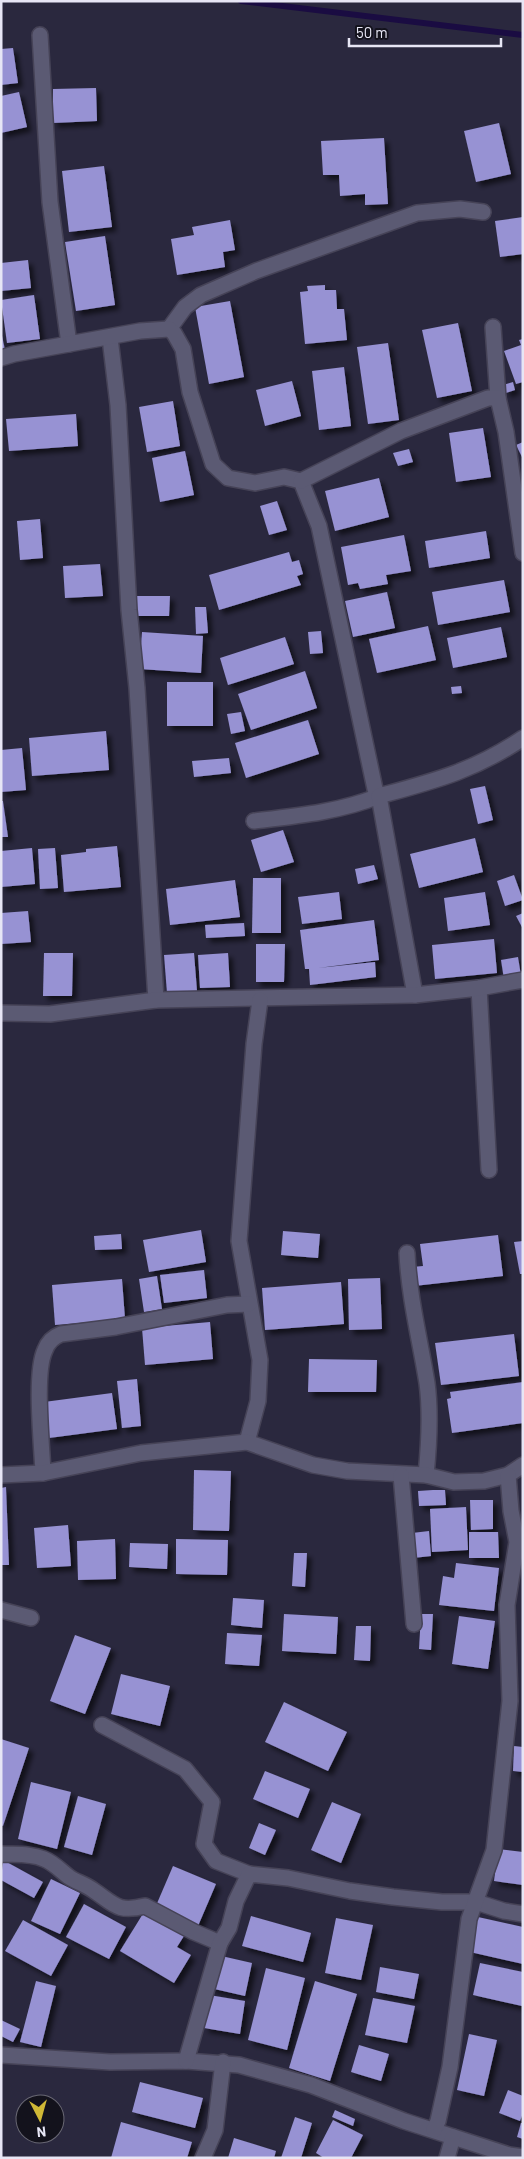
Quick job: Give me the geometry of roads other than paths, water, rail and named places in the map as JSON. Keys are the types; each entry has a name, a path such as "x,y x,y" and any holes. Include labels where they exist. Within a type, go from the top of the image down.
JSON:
{"street":[{"path":"40,35 50,202 69,344"},
{"path":"169,329 185,308 202,295 256,271 417,213 460,209 483,212"},
{"path":"494,327 498,398 506,432 523,553"},
{"path":"1,358 140,331 169,329 174,333 183,349 190,392 213,464 228,478 255,483 284,477 301,481 401,432 488,398 498,398"},
{"path":"110,338 118,405 129,610 137,688 156,1000"},
{"path":"301,481 319,526 375,789 379,796 415,995"},
{"path":"254,821 358,805 379,796 439,780 477,765 523,738"},
{"path":"1,1013 50,1014 156,1000 260,1000 415,995 479,988 523,980"},
{"path":"479,988 490,1170"},
{"path":"247,1442 258,1401 260,1360 239,1241 254,1044 260,1000"},
{"path":"407,1253 408,1274 427,1385 430,1443 426,1475"},
{"path":"43,1473 40,1374 44,1350 53,1337 61,1334 154,1320 226,1305 249,1304"},
{"path":"1,1475 43,1473 141,1453 247,1442 313,1465 347,1471 426,1475 454,1482 484,1481 508,1475 523,1464"},
{"path":"401,1475 414,1624"},
{"path":"434,2130 438,2121 450,2067 469,1919 494,1850 517,1702 507,1605 520,1542 511,1511 508,1475"},
{"path":"1,1610 31,1618"},
{"path":"102,1725 185,1769 212,1802 204,1844 216,1861 249,1874 288,1878 350,1891 393,1897 442,1902 476,1902 504,1911 523,1914"},
{"path":"1,1854 27,1855 42,1858 55,1864 70,1878 91,1888 115,1907 133,1909 144,1906 194,1932 220,1942"},
{"path":"186,2061 220,1942 229,1928 236,1901 249,1874"},
{"path":"1,2054 110,2062 186,2061 239,2064 311,2086 453,2137 523,2158"},
{"path":"203,2158 215,2130 223,2062"},
{"path":"447,2158 453,2137"}],"waterway":[{"path":"241,1 523,35"}]}
